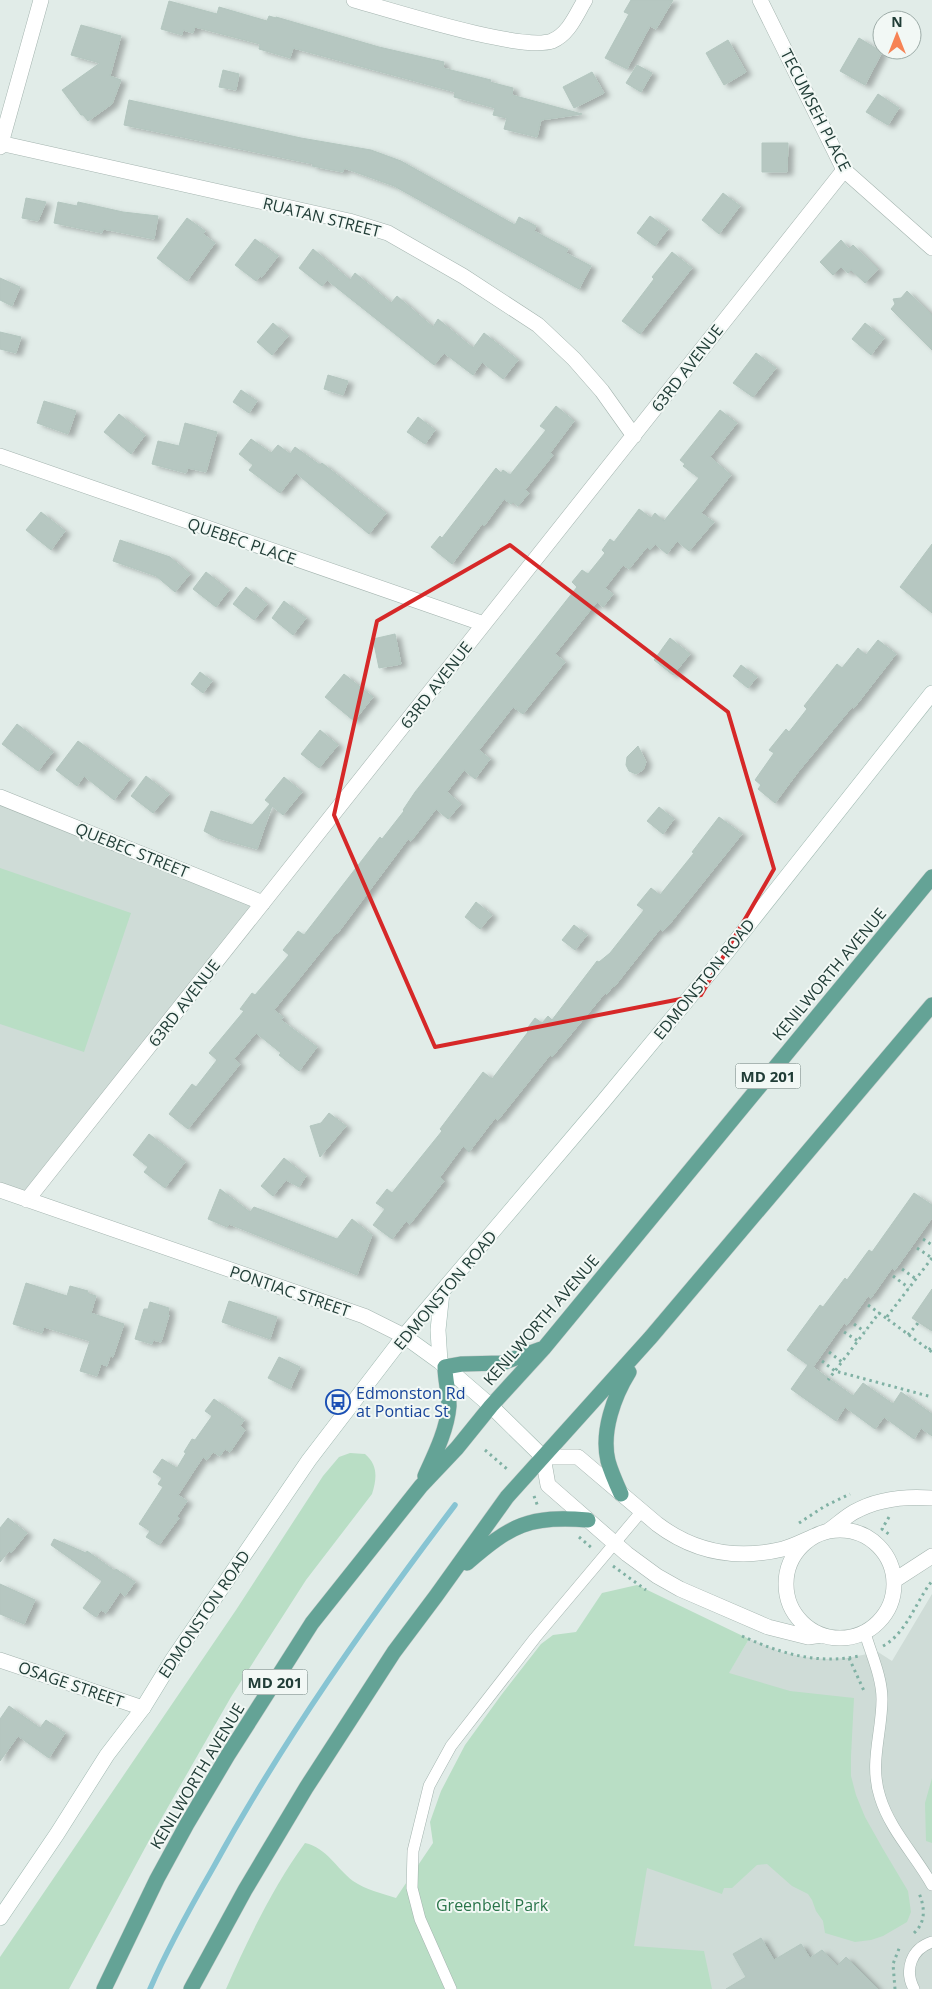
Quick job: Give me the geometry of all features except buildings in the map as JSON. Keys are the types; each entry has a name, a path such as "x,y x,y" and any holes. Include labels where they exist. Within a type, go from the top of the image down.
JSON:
{"main road":[{"name":"KENILWORTH AVENUE","path":"104,1989 157,1878 187,1824 228,1755 312,1623 421,1486 457,1448 491,1406 544,1348 932,877"},
{"path":"191,1989 249,1883 306,1788 394,1652 507,1497 651,1337 932,1005"},
{"path":"621,1494 608,1460 606,1446 607,1431 620,1386 651,1337"},
{"path":"421,1486 445,1426 449,1405 442,1365 502,1363 544,1348"},
{"path":"447,1580 482,1550 521,1524 563,1517 588,1520"}],"street":[{"path":"0,145 41,0"},
{"path":"354,0 490,36 527,43 551,41 565,33 584,0"},
{"name":"TECUMSEH PLACE","path":"760,0 844,170 932,248"},
{"name":"RUATAN STREET","path":"0,145 349,221 388,233 463,276 538,325 574,359 602,391 634,436"},
{"name":"63RD AVENUE","path":"27,1200 844,170"},
{"name":"QUEBEC PLACE","path":"0,456 484,624"},
{"name":"EDMONSTON ROAD","path":"0,1918 57,1834 107,1755 142,1708 188,1635 309,1460 404,1336 596,1111 727,952 932,693"},
{"name":"QUEBEC STREET","path":"0,797 263,903"},
{"name":"PONTIAC STREET","path":"0,1190 364,1316 404,1336 442,1365 491,1406 543,1458"},
{"path":"442,1292 438,1330 442,1365"},
{"path":"822,1635 808,1637 768,1627 680,1589 657,1576 632,1559 548,1485 543,1458 578,1457 669,1534 701,1548 720,1552 754,1554 784,1549 822,1533 841,1530 855,1531 870,1538 884,1550 889,1559 895,1580 893,1599 889,1609 875,1626 864,1633 852,1637 837,1638 822,1635 808,1628 799,1619 790,1605 786,1587 786,1575 794,1554 800,1547 822,1533 854,1512 870,1505 905,1498 932,1498"},
{"path":"895,1580 932,1556"},
{"name":"OSAGE STREET","path":"0,1660 142,1708"}],"lane":[{"path":"451,1989 420,1919 412,1888 413,1851 429,1786 452,1746 535,1638 641,1512"},
{"path":"864,1633 879,1677 882,1699 874,1757 879,1797 888,1818 922,1867 932,1886"},
{"path":"914,1989 910,1982 910,1963 914,1955 921,1948 932,1942"}],"path":[{"path":"923,1239 932,1245"},
{"path":"886,1318 932,1258 917,1248"},
{"path":"902,1269 916,1279"},
{"path":"893,1276 909,1288"},
{"path":"868,1305 930,1351 932,1346"},
{"path":"828,1380 879,1313"},
{"path":"908,1335 918,1322"},
{"path":"854,1324 865,1332"},
{"path":"844,1332 858,1341"},
{"path":"829,1352 842,1362"},
{"path":"822,1361 835,1371 932,1397"},
{"path":"485,1450 507,1469"},
{"path":"796,1525 826,1506 852,1493"},
{"path":"620,1572 632,1559"},
{"path":"911,1936 922,1924 923,1918 923,1903 916,1886"},
{"path":"895,1989 893,1964 897,1952 905,1941"}],"highlighted area":[{"path":"510,545 728,712 774,869 701,995 435,1047 334,815 377,621"}],"shaded area":[{"path":"0,797 263,903 27,1200 0,1190"},
{"path":"932,1594 932,1989 539,1989 749,1639 781,1652 804,1657 825,1659 847,1658 878,1652 892,1661"}],"green space":[{"path":"0,868 131,913 84,1052 0,1024"},
{"path":"350,1453 365,1454 372,1463 375,1472 375,1483 372,1494 306,1580 231,1697 152,1835 69,1989 0,1989 0,1957 236,1610 323,1476 339,1457"},
{"name":"Greenbelt Park","path":"637,1585 749,1639 729,1673 790,1691 854,1698 851,1776 865,1817 908,1891 911,1912 907,1922 883,1936 855,1942 825,1933 823,1921 808,1894 792,1886 767,1864 757,1865 732,1888 724,1888 722,1894 647,1868 634,1946 704,1951 712,1989 226,1989 243,1951 282,1877 305,1843 319,1849 353,1881 374,1891 396,1898 433,1843 430,1822 441,1791 465,1745 502,1694 541,1644 553,1635 576,1632 602,1593"},
{"path":"932,1778 932,1843 926,1841 925,1803"}],"waterway":[{"path":"150,1989 164,1958 240,1820 297,1727 358,1637 455,1505"}],"place":[{"name":"Edmonston Rd at Pontiac St","path":"338,1402"}]}
